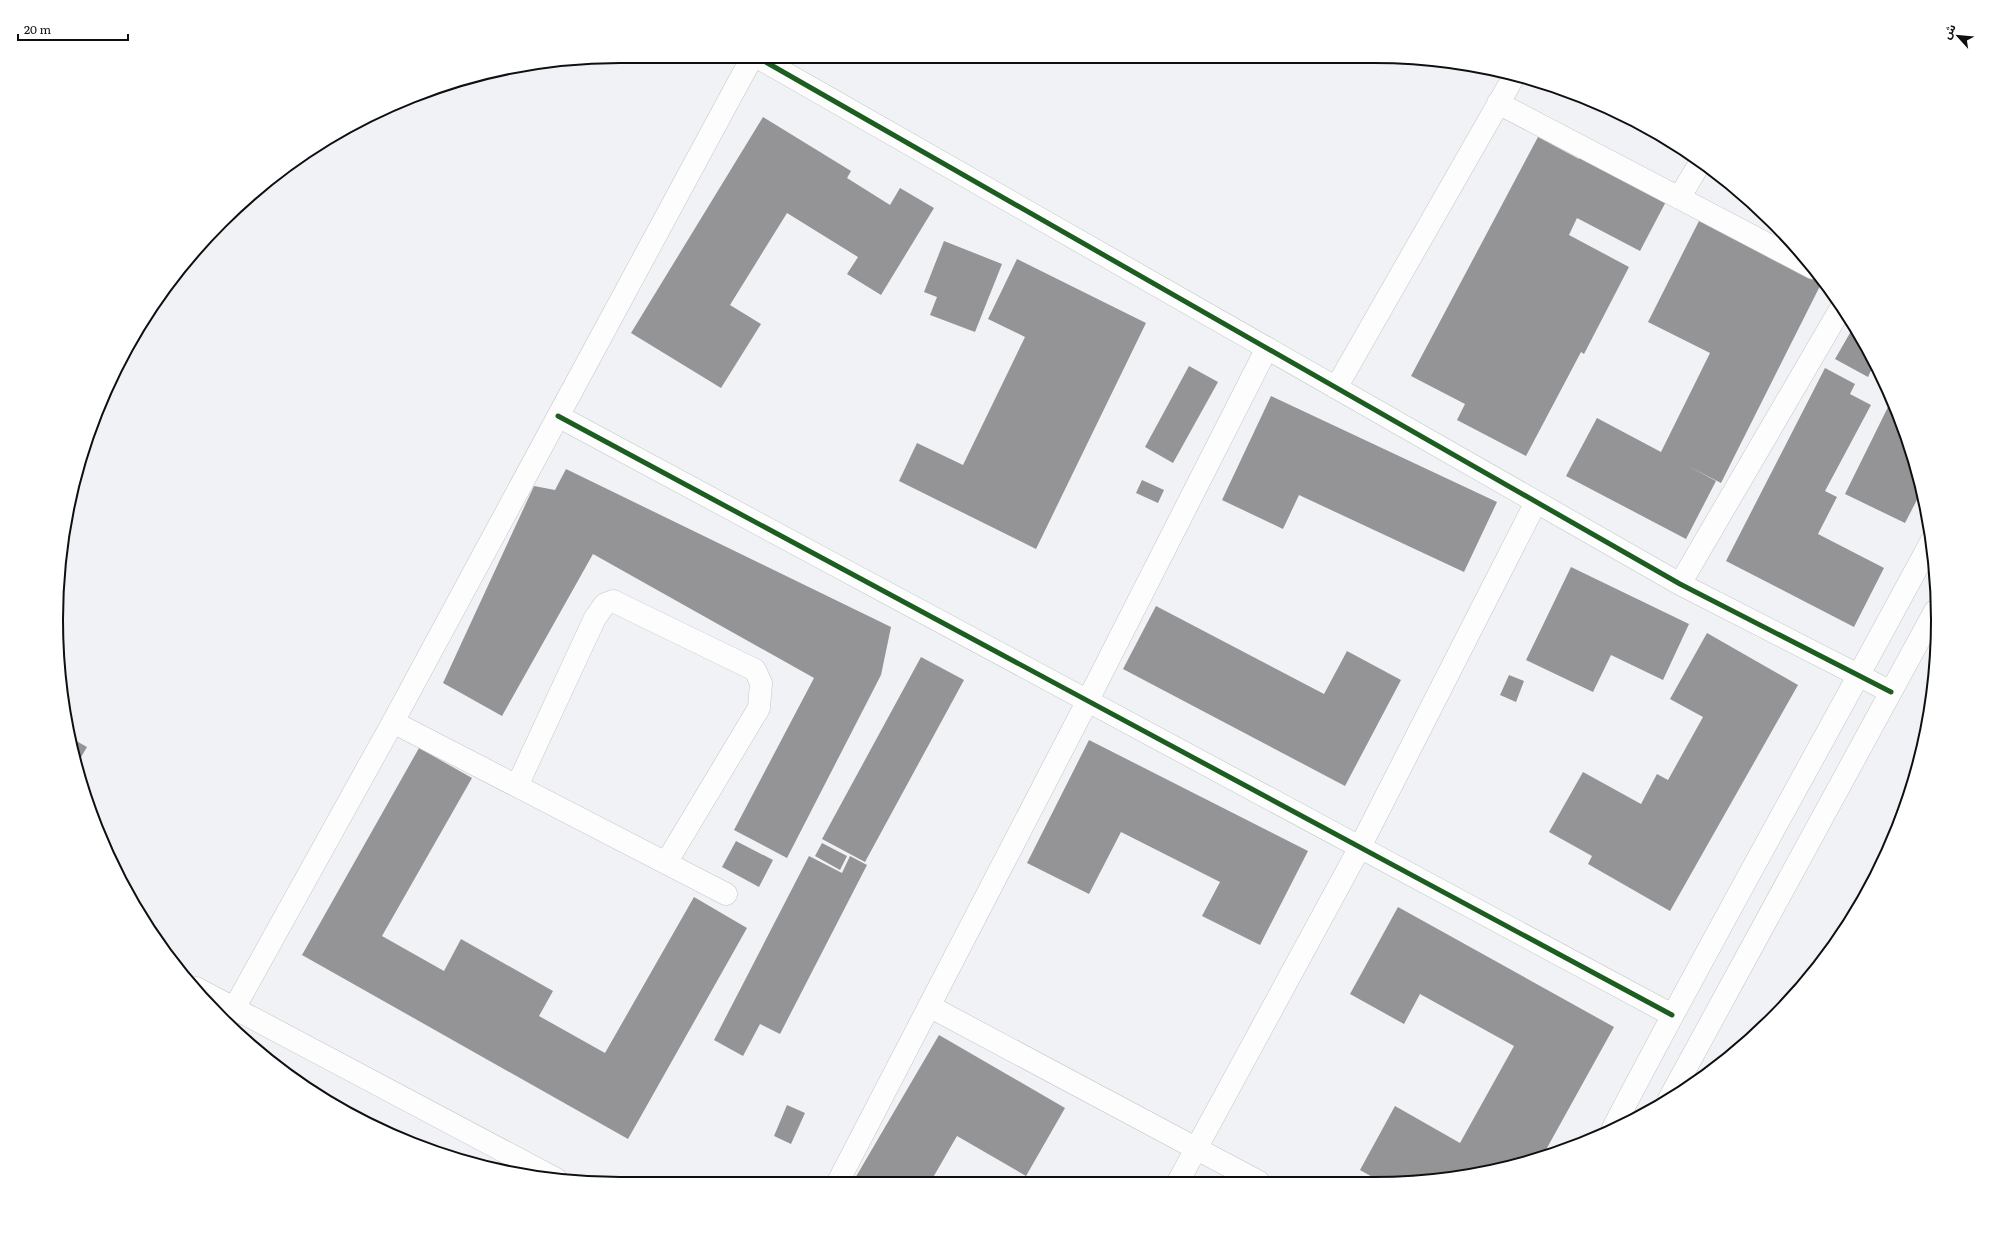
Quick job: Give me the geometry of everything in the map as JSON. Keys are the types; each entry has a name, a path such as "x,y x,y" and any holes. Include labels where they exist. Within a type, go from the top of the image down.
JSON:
{"street":[{"path":"230,1016 393,722 749,63"},
{"path":"768,63 1680,584 1891,692"},
{"path":"1336,388 1511,81"},
{"path":"1498,103 1800,261"},
{"path":"1679,198 1697,167"},
{"path":"1680,584 1838,313"},
{"path":"841,1177 1088,700 1268,348"},
{"path":"558,416 1672,1015"},
{"path":"1180,1177 1360,847 1536,502"},
{"path":"1616,1122 1672,1015 1926,550"},
{"path":"517,786 595,618 605,604 613,601 755,670 761,683 759,708 666,863"},
{"path":"1675,1088 1931,618"},
{"path":"393,722 726,894"},
{"path":"930,1006 1250,1177"},
{"path":"221,1009 230,1016 540,1171"}],"building":[{"path":"763,117 851,171 847,178 890,205 900,188 934,208 881,295 847,274 858,257 787,213 730,305 761,324 721,388 631,333"},
{"path":"1538,137 1579,159 1585,147 1671,192 1640,251 1577,218 1569,235 1629,267 1584,354 1581,352 1526,456 1457,420 1465,404 1411,376"},
{"path":"1702,215 1805,267 1820,286 1721,483 1688,466 1716,481 1686,539 1566,476 1597,418 1661,452 1710,353 1648,322"},
{"path":"944,241 1002,264 975,332 930,315 937,297 924,292"},
{"path":"1017,259 1146,323 1036,549 899,481 917,443 963,465 1025,337 988,319"},
{"path":"1850,333 1871,369 1868,377 1835,359"},
{"path":"1189,366 1218,382 1173,463 1145,447"},
{"path":"1825,368 1855,384 1850,394 1871,405 1825,491 1837,497 1818,534 1884,568 1854,627 1726,561"},
{"path":"1271,396 1497,502 1464,572 1299,495 1283,529 1222,500"},
{"path":"1889,406 1912,476 1917,499 1905,523 1845,494"},
{"path":"566,469 891,627 881,675 787,858 734,830 814,678 593,554 502,716 443,683 534,486 555,490"},
{"path":"1142,480 1164,490 1158,503 1136,493"},
{"path":"1571,567 1689,624 1663,680 1611,655 1593,692 1526,660"},
{"path":"1156,606 1324,694 1347,651 1401,680 1345,786 1123,669"},
{"path":"1707,633 1798,685 1670,911 1588,864 1592,856 1549,832 1583,772 1641,804 1657,774 1668,780 1703,717 1670,699"},
{"path":"921,657 964,680 865,862 822,839"},
{"path":"1509,675 1524,681 1516,702 1500,695"},
{"path":"1089,740 1308,851 1260,945 1202,916 1220,882 1121,832 1089,894 1027,863"},
{"path":"77,741 87,747 81,758"},
{"path":"419,748 472,778 382,936 444,971 461,939 553,991 539,1016 605,1053 694,897 747,928 628,1139 302,955"},
{"path":"736,841 773,860 759,887 722,867"},
{"path":"822,843 847,856 840,870 815,856"},
{"path":"809,856 842,873 850,856 867,865 780,1034 760,1024 743,1056 714,1040"},
{"path":"1398,907 1614,1027 1546,1149 1518,1158 1447,1172 1410,1176 1372,1177 1360,1170 1395,1106 1460,1143 1514,1046 1420,994 1404,1024 1350,994"},
{"path":"939,1035 1065,1108 1026,1176 957,1136 933,1177 856,1177"},
{"path":"787,1105 805,1113 791,1144 774,1136"}],"cycle path":[{"path":"768,63 1680,584 1891,692"},
{"path":"558,416 1672,1015"}]}
